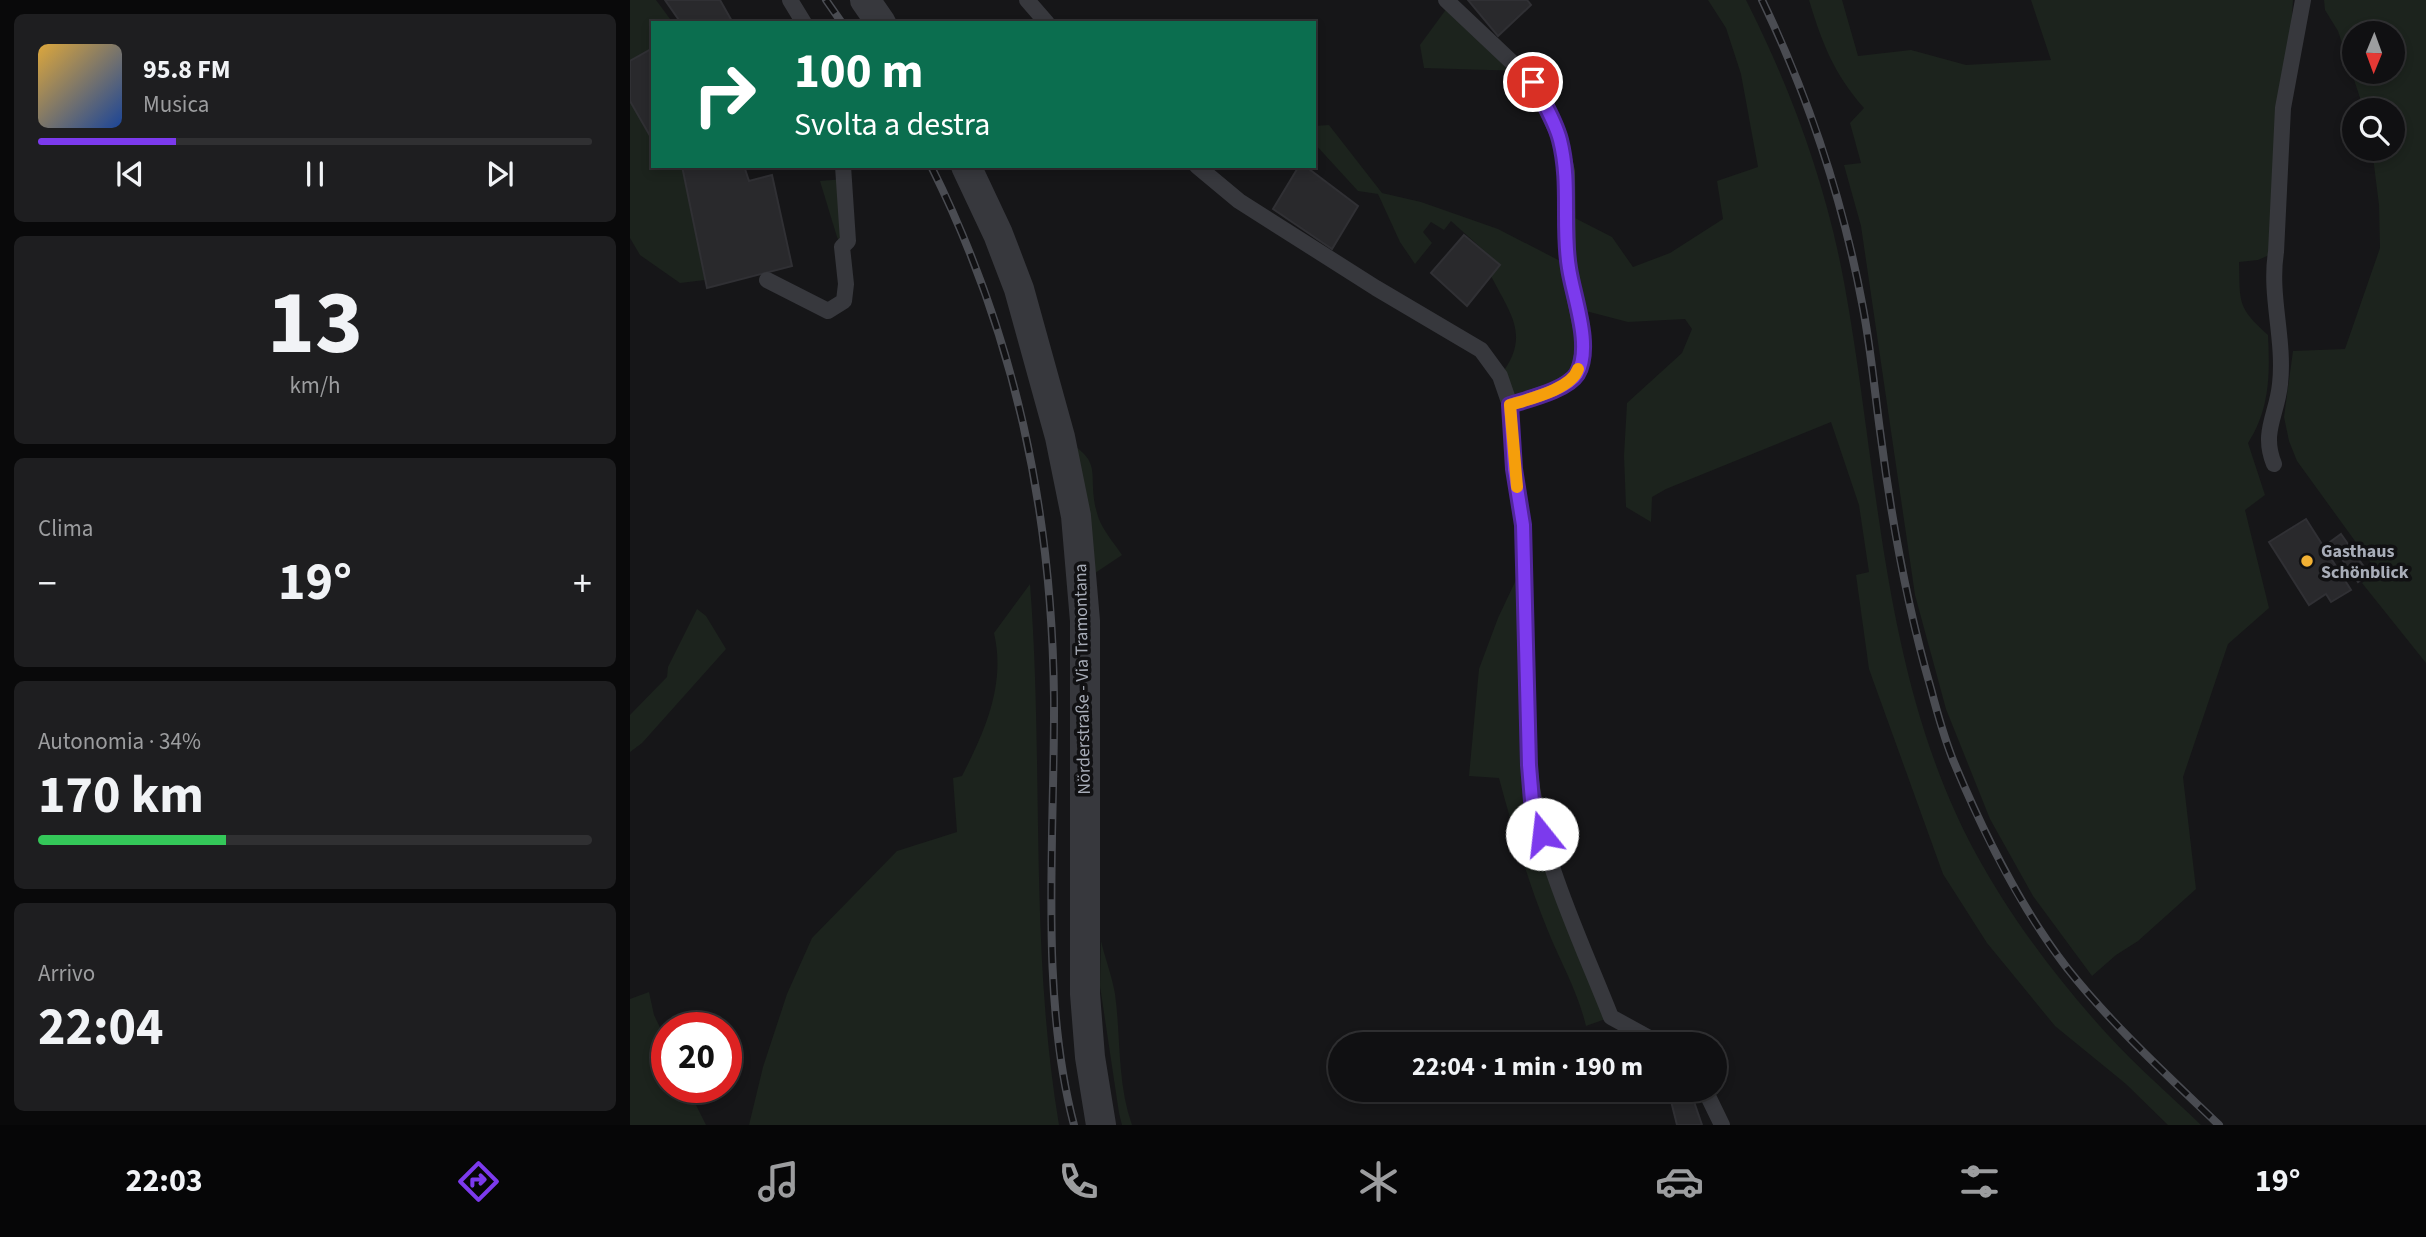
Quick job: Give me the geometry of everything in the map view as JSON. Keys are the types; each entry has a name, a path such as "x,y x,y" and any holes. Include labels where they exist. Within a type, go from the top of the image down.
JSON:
{"street":[{"path":"865,0 880,21"},
{"name":"Nörderstraße - Via Tramontana","path":"967,168 998,234 1019,289 1060,437 1076,516 1085,621 1085,994 1090,1058 1101,1125"}],"lane":[{"path":"790,0 803,21"},
{"path":"1027,0 1045,21"},
{"path":"1446,0 1533,82 1559,136 1567,172 1568,265 1582,333 1582,355 1577,374 1557,389 1510,405"},
{"path":"2274,464 2267,438 2281,373 2273,274 2283,108 2302,8"},
{"path":"767,280 828,311 844,301 846,284 842,247 848,241 848,224 843,168"},
{"path":"1201,168 1251,208 1481,351 1500,376 1510,405 1514,469 1523,525 1532,801 1566,902 1611,1017 1638,1032"},
{"path":"1710,1102 1722,1125"}],"shaded area":[{"path":"630,0 656,0 672,21 651,21 651,49 630,61"},
{"path":"1708,0 1746,0 1792,102 1817,173 1844,282 1887,573 1901,645 1920,716 1944,785 1989,876 2052,969 2118,1046 2201,1125 2168,1125 2126,1084 2055,1026 1987,943 1943,874 1869,669 1856,575 1869,572 1859,505 1831,422 1666,489 1652,497 1651,522 1626,507 1624,456 1627,403 1682,353 1692,329 1685,319 1628,322 1578,309 1577,375 1510,405 1500,376 1509,362 1516,337 1511,314 1491,276 1500,265 1451,221 1444,230 1431,222 1423,232 1432,243 1415,264 1400,242 1378,194 1358,191 1316,145 1316,126 1329,125 1382,193 1421,202 1498,229 1568,265 1567,214 1612,237 1633,267 1670,253 1723,219 1717,181 1758,167 1741,74 1726,28"},
{"path":"1809,0 1842,0 1858,56 1911,50 1966,65 2051,60 2031,0 2293,0 2276,252 2258,260 2239,262 2242,303 2251,318 2268,335 2269,364 2265,404 2248,443 2265,495 2245,510 2269,608 2228,644 2183,777 2196,889 2138,941 2116,955 2092,976 2033,896 1990,819 1946,709 1915,595 1861,226 1844,165 1861,163 1850,123 1864,108 1830,57"},
{"path":"2324,0 2426,0 2426,663 2362,583 2376,570 2297,461 2284,417 2293,351 2345,349 2380,248 2379,205 2374,161 2405,161 2405,98 2360,98 2355,84 2405,84 2405,21 2342,21 2342,43 2325,10"},
{"path":"1450,4 1522,71 1424,68 1420,45"},
{"path":"630,101 651,138 651,168 682,168 705,280 680,283 640,255 630,238"},
{"path":"844,179 842,247 820,181"},
{"path":"1060,437 1075,446 1089,461 1099,518 1122,555 1083,581"},
{"path":"1524,563 1532,801 1611,1017 1586,1026 1574,989 1534,894 1499,778 1469,776 1479,669 1498,618"},
{"path":"1030,584 1040,923 1050,1058 1059,1125 749,1125 763,1067 787,994 812,938 897,851 957,832 953,778 962,776 991,707 997,671 994,633"},
{"path":"697,609 706,616 726,649 642,743 630,752 630,715 667,677 668,667"},
{"path":"1101,941 1115,994 1124,1093 1132,1125 1122,1125 1119,1113 1100,986"},
{"path":"649,992 653,1012 651,1012 651,1103 695,1103 706,1125 630,1125 630,999"}],"building":[{"path":"665,0 720,0 732,21 680,21"},
{"path":"1468,0 1527,0 1531,5 1498,36"},
{"path":"651,49 651,138 630,101 630,61"},
{"path":"682,168 745,168 749,181 772,175 792,266 707,288"},
{"path":"1298,168 1308,168 1358,206 1332,249 1273,209"},
{"path":"1464,235 1500,265 1467,306 1431,273"},
{"path":"2306,519 2351,590 2331,602 2326,594 2309,605 2269,542"},
{"path":"2341,534 2369,574 2358,582 2330,542"},
{"path":"1671,1102 1694,1102 1702,1125 1677,1125"}],"railway":[{"path":"826,0 841,21"},
{"path":"1762,0 1795,74 1823,150 1845,228 1866,324 1885,470 1901,564 1922,658 1953,760 2003,868 2033,919 2067,968 2121,1030 2219,1125"},
{"path":"932,168 985,294 1006,359 1023,425 1046,559 1054,698 1051,913 1053,968 1056,1022 1074,1125"}],"slow traffic":[{"path":"1517,487 1510,405 1557,389 1577,374 1578,369"}],"place":[{"name":"Gasthaus Schönblick","path":"2307,561"}],"route":[{"path":"1533,82 1559,136 1567,172 1568,265 1582,333 1582,355 1577,374 1557,389 1510,405 1514,469 1523,525 1529,765 1532,801 1542,834"}]}
